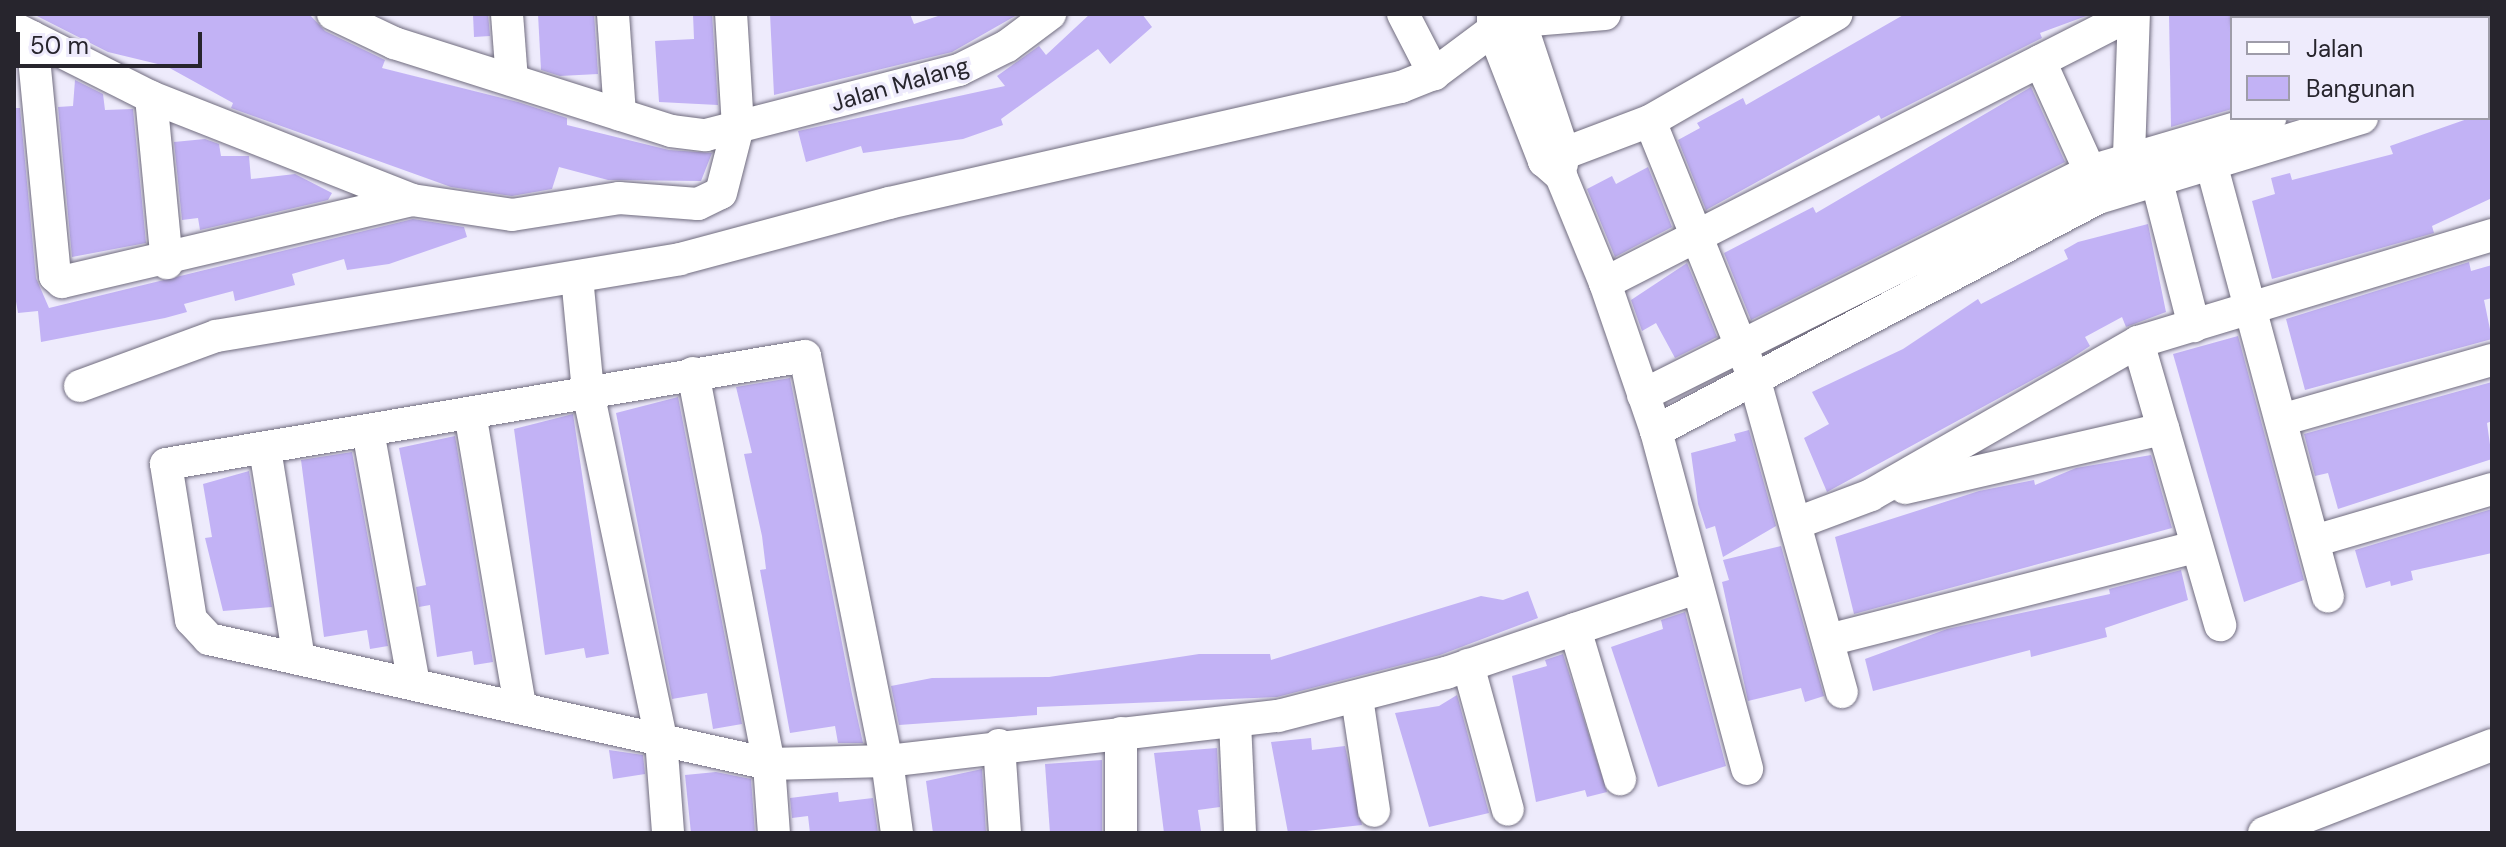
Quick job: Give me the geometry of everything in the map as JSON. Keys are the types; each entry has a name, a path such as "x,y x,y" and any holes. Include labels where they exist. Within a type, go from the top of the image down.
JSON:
{"street":[{"name":"Jalan Malang","path":"333,14 393,28 512,80 671,131 706,135 959,70 1007,46 1050,14"},
{"path":"507,14 512,80"},
{"path":"613,14 620,115"},
{"path":"23,32 151,97 412,200 512,215 619,198 698,204 712,201 728,180 738,127 731,14"},
{"path":"1403,14 1434,74"},
{"path":"80,386 216,336 577,277 746,243 889,203 1401,87 1434,74 1505,20 1605,14"},
{"path":"1556,162 1650,121 1837,14"},
{"path":"1605,283 1700,238 2133,14 2129,155"},
{"path":"1505,20 1556,162 1605,283 1656,431 1747,769"},
{"path":"23,32 55,276 72,282 167,263 412,200"},
{"path":"2040,61 2090,171"},
{"path":"151,97 167,263"},
{"path":"1656,431 2098,198 2156,178 2253,120"},
{"path":"1643,395 2090,171 2129,155 2193,158 2354,120"},
{"path":"1650,121 1700,238 1755,381 1842,692"},
{"path":"2193,158 2251,309 2328,596"},
{"path":"2156,178 2194,326"},
{"path":"1871,495 2138,342 2492,235"},
{"path":"577,277 588,392 661,739 668,833"},
{"path":"2138,342 2220,625"},
{"path":"897,833 887,761 807,359 798,354 265,449 172,460 164,469 196,632 769,764 887,761 999,745 1235,722 1357,698 1468,665 1696,588"},
{"path":"2281,420 2492,360"},
{"path":"693,373 769,764 774,833"},
{"path":"470,413 520,707"},
{"path":"1797,523 1871,495 2163,429"},
{"path":"368,431 414,684"},
{"path":"265,449 299,658"},
{"path":"2314,541 2492,489"},
{"path":"1828,640 2196,547"},
{"path":"1575,629 1620,779"},
{"path":"1468,665 1508,810"},
{"path":"1357,698 1374,811"},
{"path":"1235,722 1240,833"},
{"path":"1121,733 1121,833"},
{"path":"999,745 1005,833"},
{"path":"2264,833 2492,745"}],"building":[{"path":"33,14 309,14 325,31 385,60 382,68 518,102 567,118 567,125 669,150 712,153 701,181 608,180 559,167 552,189 512,196 451,187 231,108 233,103 166,66 108,52"},
{"path":"473,14 488,14 490,36 474,37"},
{"path":"538,14 594,14 598,74 560,76 541,70"},
{"path":"693,14 712,14 718,105 659,102 655,41 694,39"},
{"path":"770,14 910,14 914,24 944,14 1017,15 952,52 774,95"},
{"path":"1090,14 1142,14 1152,27 1110,64 1098,49 1001,119 1003,125 963,139 863,153 861,146 806,162 798,131 1005,86 997,76 1039,46 1046,55"},
{"path":"1905,14 2089,15 2040,33 2042,38 1881,119 1879,115 1706,210 1678,140 1700,128 1697,123 1743,98 1746,105"},
{"path":"2169,14 2230,14 2230,110 2171,127"},
{"path":"75,80 103,94 105,110 133,109 146,243 72,257 58,107 73,106"},
{"path":"2031,87 2065,162 1751,320 1724,253 1813,207 1816,213"},
{"path":"14,108 20,108 36,278 49,308 413,219 464,227 467,237 389,264 347,270 344,259 292,274 295,285 235,301 233,291 184,304 187,312 165,318 41,342 38,311 18,313 14,290"},
{"path":"2492,118 2492,198 2432,226 2434,233 2272,279 2252,201 2275,194 2271,178 2290,173 2292,180 2393,154 2390,146 2464,120"},
{"path":"205,139 219,144 221,156 249,156 251,179 295,174 332,193 328,200 200,230 198,218 182,220 174,142"},
{"path":"1648,167 1672,227 1615,257 1587,189 1612,176 1616,184"},
{"path":"2148,224 2166,312 2126,327 2122,317 2085,337 2090,346 2067,361 1827,492 1804,438 1829,424 1812,392 1903,349 1978,299 1981,304 2068,259 2064,250 2078,242"},
{"path":"2469,262 2471,271 2492,265 2492,298 2484,300 2492,339 2305,390 2286,319"},
{"path":"1687,263 1717,337 1675,358 1656,323 1642,331 1631,300"},
{"path":"2238,336 2304,580 2244,602 2173,354"},
{"path":"790,378 863,743 838,743 835,726 790,733 760,570 766,569 762,536 744,454 752,453 736,387"},
{"path":"2492,382 2492,421 2487,423 2492,459 2338,509 2328,473 2315,476 2304,434"},
{"path":"678,397 742,724 713,729 707,693 672,699 616,413"},
{"path":"573,414 609,654 586,658 584,648 545,655 514,429"},
{"path":"1749,430 1776,526 1723,557 1715,526 1706,529 1698,504 1691,453 1736,441 1734,434"},
{"path":"455,436 493,662 474,665 472,651 437,657 430,605 419,607 416,587 426,585 399,448"},
{"path":"352,452 388,646 370,649 367,630 324,637 301,460"},
{"path":"2151,455 2172,528 1854,614 1835,537 1979,491 2034,480 2035,485 2076,468"},
{"path":"249,471 272,607 223,611 205,538 212,537 203,484"},
{"path":"2492,509 2492,553 2411,571 2413,580 2391,586 2390,581 2366,588 2355,550"},
{"path":"1781,546 1824,696 1805,702 1801,688 1748,701 1722,582 1729,580 1723,560"},
{"path":"2181,570 2188,600 2105,628 2107,637 2031,657 2030,650 1873,691 1865,659 1947,629 2110,594 2109,589"},
{"path":"1528,591 1538,618 1440,655 1277,697 1037,707 1037,715 899,725 891,686 932,678 1049,677 1199,654 1270,654 1271,660 1481,596 1503,600"},
{"path":"1685,612 1726,766 1658,787 1611,647 1663,629 1661,620"},
{"path":"1563,654 1607,792 1587,797 1585,790 1536,802 1512,676 1547,666 1545,660"},
{"path":"1457,695 1489,813 1429,827 1395,713 1439,706"},
{"path":"1311,738 1312,750 1345,746 1362,825 1288,833 1271,742"},
{"path":"1217,748 1220,807 1198,810 1201,831 1164,833 1154,753"},
{"path":"609,750 643,755 645,774 613,779"},
{"path":"1102,760 1102,833 1050,833 1045,764"},
{"path":"982,769 986,833 933,833 926,781"},
{"path":"716,772 751,779 755,833 691,833 685,775"},
{"path":"838,792 839,802 873,798 878,833 810,833 808,816 792,818 790,798"}]}
